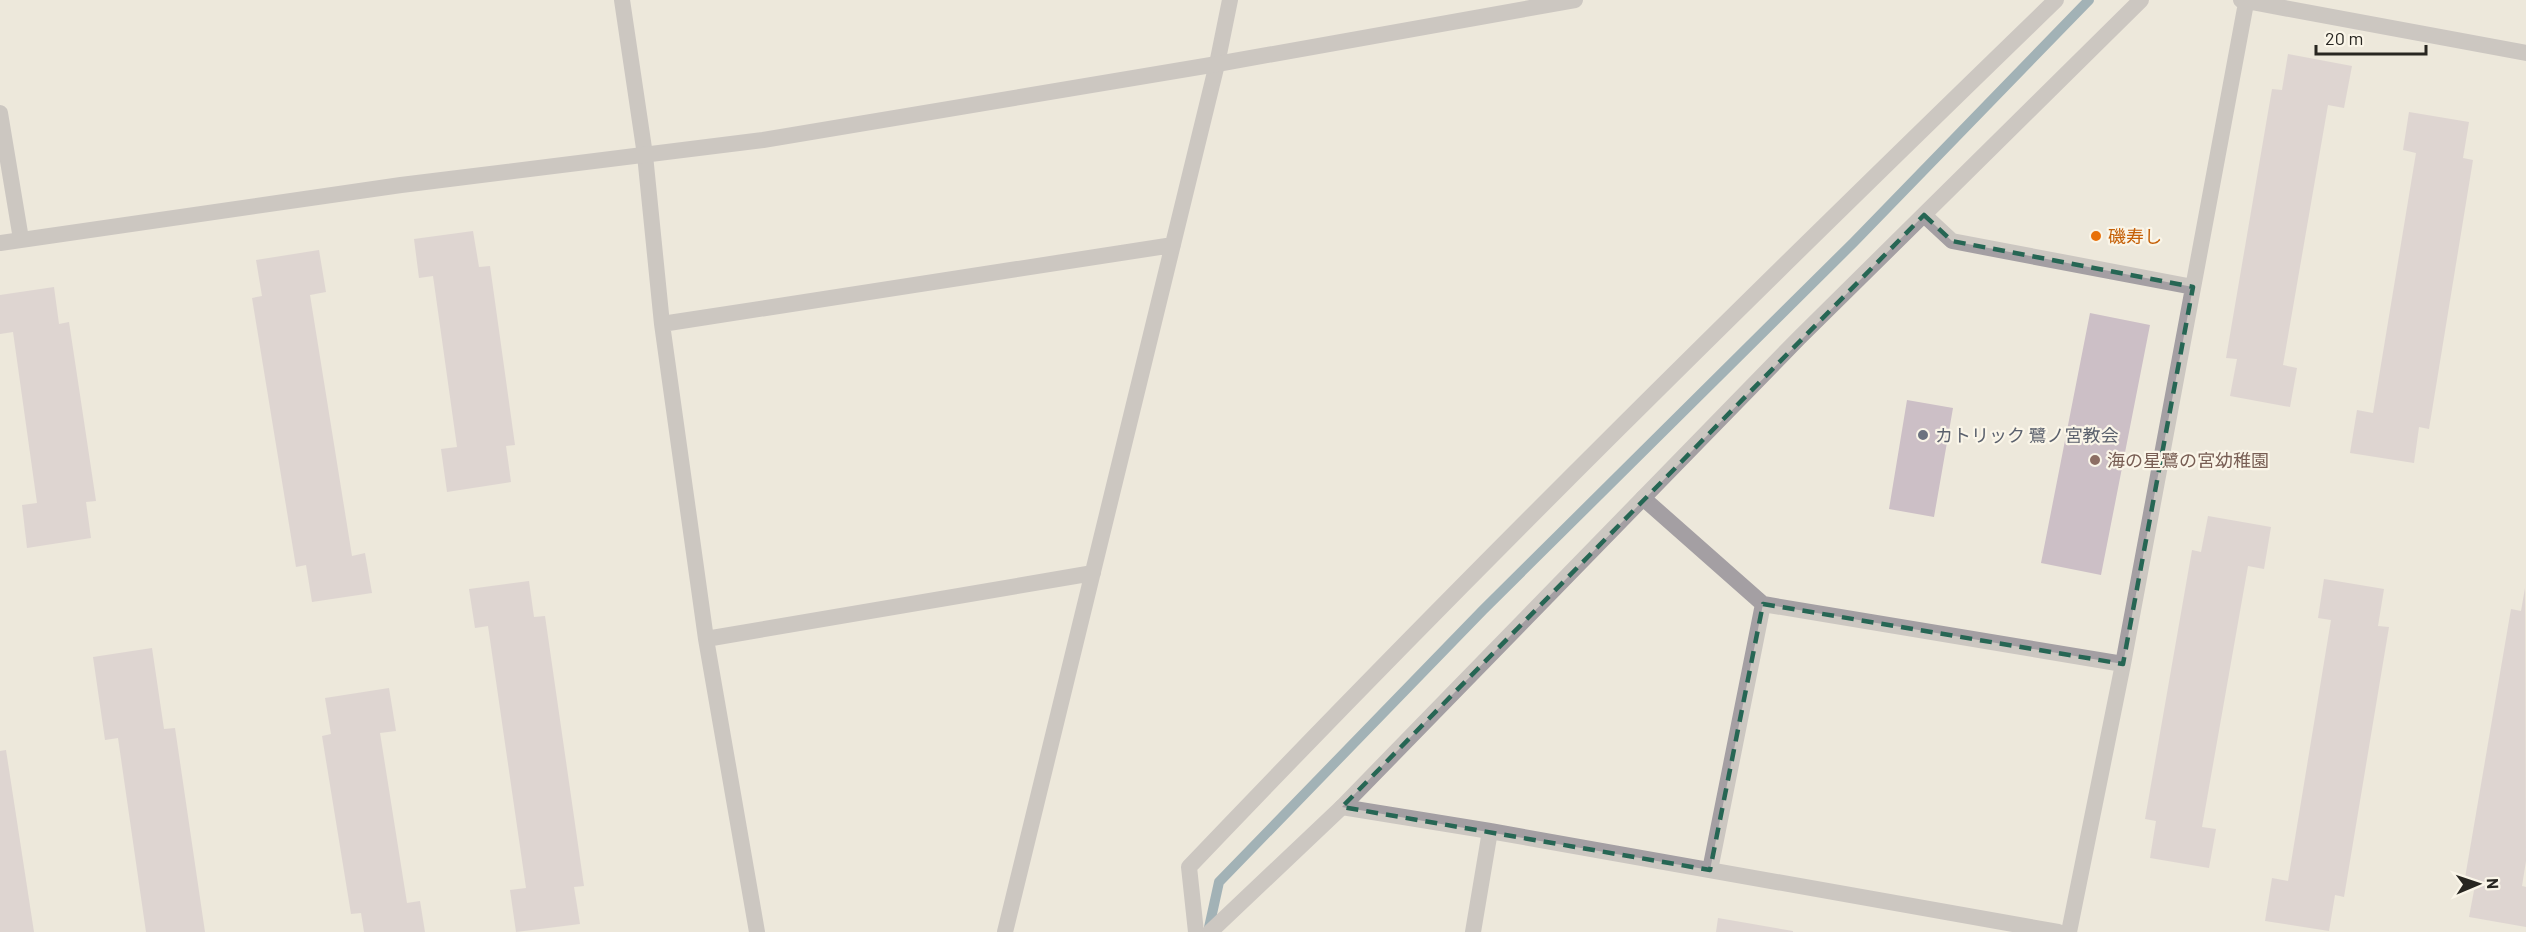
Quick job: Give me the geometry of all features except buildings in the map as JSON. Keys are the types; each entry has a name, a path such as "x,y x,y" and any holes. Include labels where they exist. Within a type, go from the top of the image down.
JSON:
{"street":[{"path":"622,0 645,155 662,324 706,639 757,932"},
{"path":"1005,932 1217,64 1230,0"},
{"path":"0,243 401,185 763,140 1217,64 1575,0"},
{"path":"1196,932 1189,867 1522,526 1814,235 2056,0"},
{"path":"1210,932 1342,807 1799,338 2141,0"},
{"path":"2069,932 2123,664 2243,1 2526,52"},
{"path":"0,113 21,239"},
{"path":"1924,215 1952,241 2193,287"},
{"path":"662,324 1173,245"},
{"path":"1643,498 1763,604 2123,664"},
{"path":"706,639 1093,573"},
{"path":"1710,870 1763,604"},
{"path":"1342,807 1490,831 2058,932"},
{"path":"1473,932 1490,831"}],"highlighted area":[{"path":"1924,215 1952,241 2193,287 2123,664 1763,604 1710,870 1342,807"}],"waterway":[{"path":"1208,932 1219,882 1483,610 1854,242 2089,0"}],"place":[{"name":"磯寿し","path":"2096,236"},
{"name":"カトリック 鷺ノ宮教会","path":"1923,435"},
{"name":"海の星鷺の宮幼稚園","path":"2095,460"}]}
